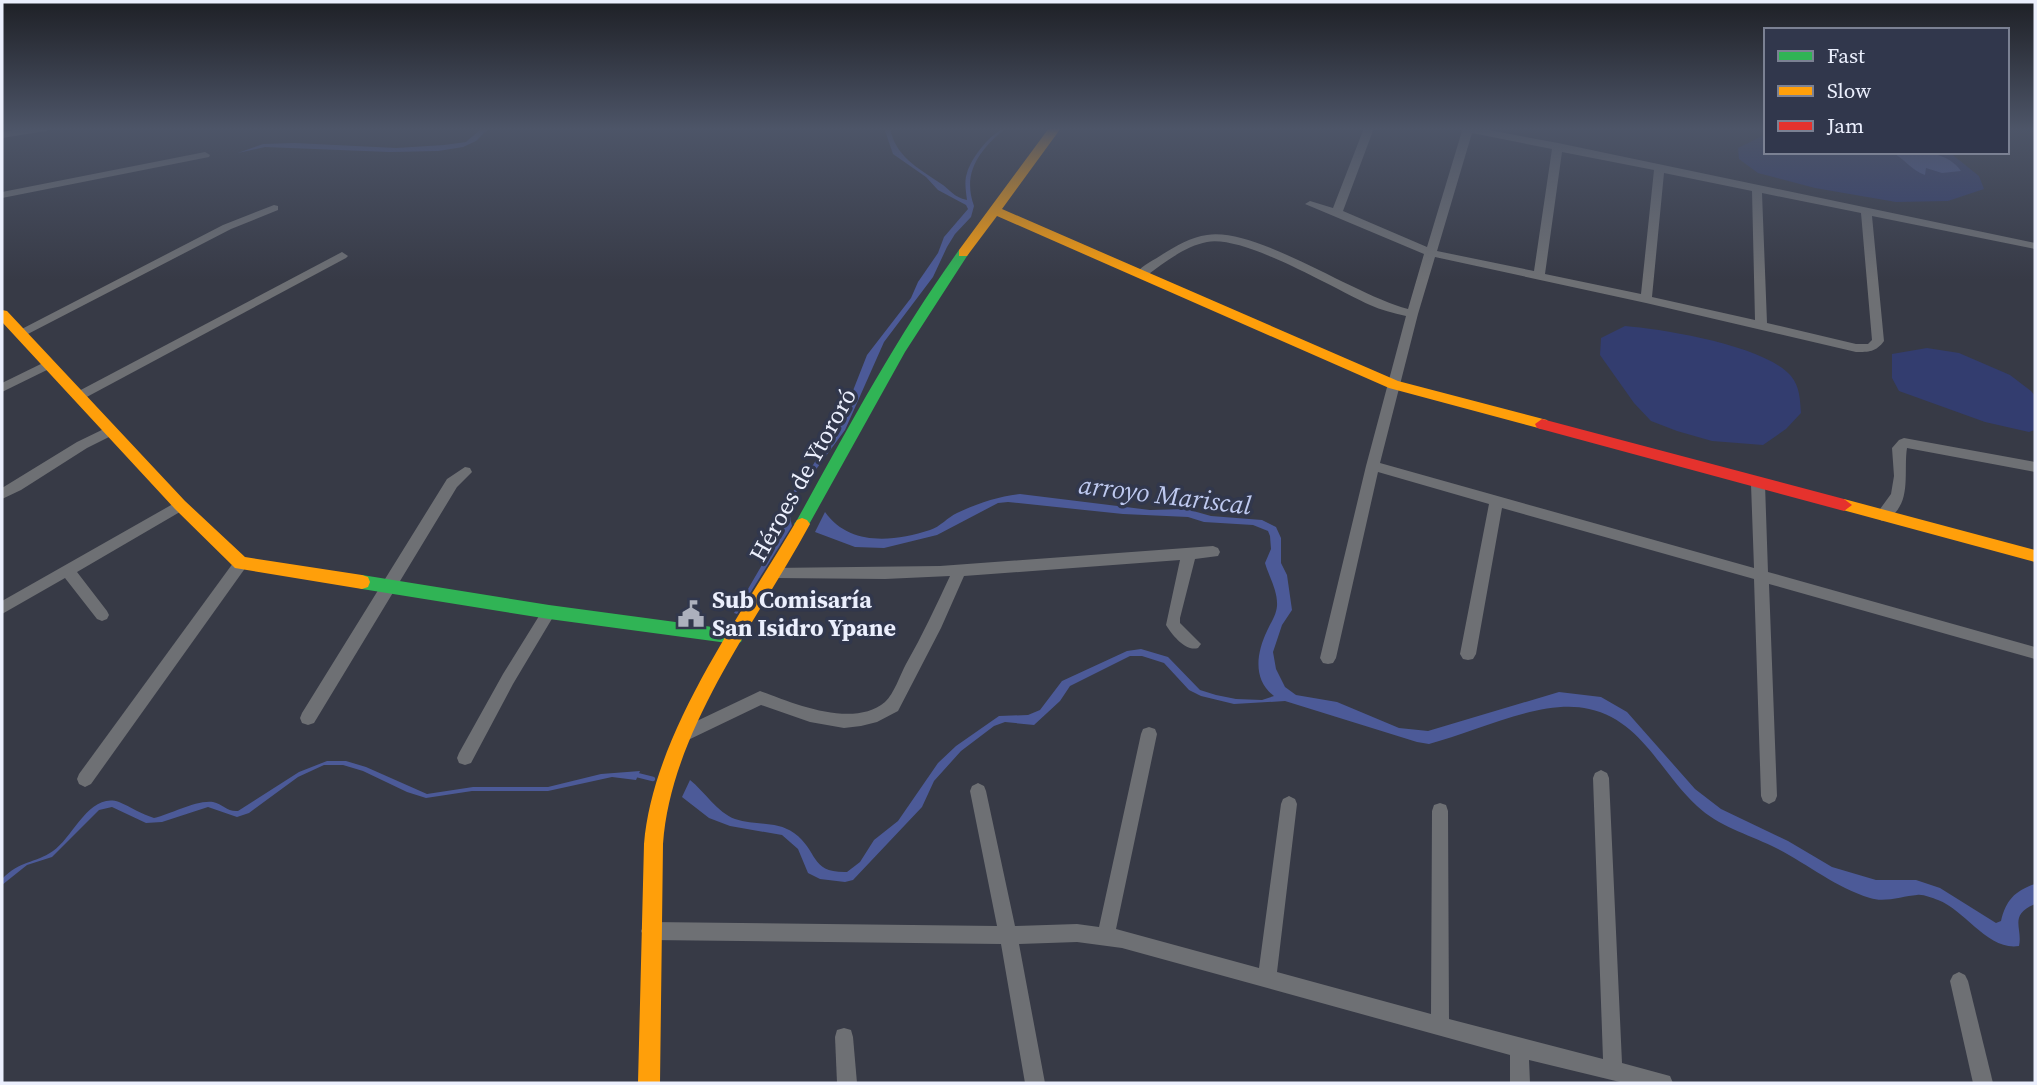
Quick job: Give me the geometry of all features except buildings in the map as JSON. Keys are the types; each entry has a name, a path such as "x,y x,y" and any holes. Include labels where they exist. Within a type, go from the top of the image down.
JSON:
{"street":[{"path":"2,195 85,179"},
{"name":"Héroes de Ytororó","path":"649,1083 650,931 656,821 663,794 686,734 735,637 776,572 890,365 936,289 1017,179"},
{"path":"1337,212 1350,179"},
{"path":"1328,658 1412,314 1452,179"},
{"path":"1539,276 1553,179"},
{"path":"1646,299 1658,179"},
{"path":"1713,179 2035,246"},
{"path":"1757,188 1761,326"},
{"path":"1310,204 1337,212 1431,253 1856,348 1871,348 1878,341 1867,209"},
{"path":"20,333 227,227 274,208"},
{"path":"993,210 1394,385 2035,556"},
{"path":"1142,273 1197,241 1210,237 1226,238 1251,246 1378,304 1412,314"},
{"path":"79,396 342,256"},
{"path":"2,314 180,505 241,563 549,612 735,637"},
{"path":"2,388 47,365"},
{"path":"2,494 48,469 78,445 110,430"},
{"path":"1882,516 1895,505 1899,495 1899,448 1904,443 2035,467"},
{"path":"1373,466 2035,653"},
{"path":"308,718 452,483 465,472"},
{"path":"1758,484 1769,796"},
{"path":"1468,654 1497,500"},
{"path":"2,608 180,505"},
{"path":"776,572 848,574 960,569 1213,552"},
{"path":"1189,553 1172,618 1173,625 1193,644"},
{"path":"85,779 241,563"},
{"path":"686,734 718,721 755,699 829,720 849,721 881,714 892,706 898,695 934,628 960,569"},
{"path":"67,570 102,615"},
{"path":"465,758 508,679 549,612"},
{"path":"1106,936 1149,734"},
{"path":"1601,778 1613,1070"},
{"path":"978,791 1009,935 1035,1083"},
{"path":"1267,979 1289,804"},
{"path":"1440,811 1440,1026"},
{"path":"650,931 1009,935 1077,933 1106,936 1519,1048 1663,1083"},
{"path":"1959,981 1983,1083"},
{"path":"844,1037 847,1083"},
{"path":"1519,1048 1520,1083"}],"shaded area":[{"path":"928,179 933,179 955,195 967,200 966,179 971,179 974,206 971,217 955,234 933,277 884,342 845,430 806,483 791,497 789,512 792,526 737,614 734,613 783,529 781,515 786,501 813,465 843,416 867,355 911,298 918,282 938,253 944,237 968,209 966,205 938,190"},
{"path":"1779,179 1980,179 1984,189 1948,201 1896,202 1815,188"},
{"path":"1625,326 1688,335 1760,356 1778,365 1794,380 1800,398 1801,413 1786,429 1763,445 1712,441 1651,421 1634,403 1600,355 1601,338"},
{"path":"1927,348 1959,353 2010,375 2035,396 2035,430 2029,432 1985,422 1899,391 1892,378 1892,354"},
{"path":"1020,494 1150,510 1186,509 1211,516 1262,520 1276,527 1281,538 1281,563 1287,575 1292,610 1282,625 1273,652 1276,669 1285,687 1296,695 1337,702 1399,728 1428,731 1559,692 1601,697 1627,712 1695,789 1721,809 1788,841 1832,867 1876,880 1916,880 1940,888 1996,923 2001,921 2012,897 2035,884 2035,904 2019,917 2019,946 1997,942 1948,905 1930,897 1919,895 1881,900 1857,893 1772,846 1723,824 1705,813 1684,793 1637,736 1607,715 1589,709 1551,708 1530,712 1429,744 1285,701 1234,704 1201,696 1189,690 1164,663 1142,656 1130,656 1070,686 1060,701 1034,725 1005,722 994,726 961,751 934,781 922,807 853,880 845,882 820,879 808,873 798,849 782,835 730,826 709,818 682,797 690,780 729,816 787,829 802,840 820,865 826,869 847,872 860,862 874,840 898,821 938,763 956,746 999,716 1028,715 1040,710 1062,681 1127,651 1141,649 1168,657 1200,690 1216,695 1262,700 1274,696 1262,682 1258,666 1260,649 1277,606 1275,589 1265,563 1271,549 1270,536 1268,531 1253,525 1008,502 998,503 937,535 884,548 855,547 815,532 825,512 846,531 859,536 887,539 901,537 934,529 954,515 980,504"},
{"path":"327,761 346,761 366,767 427,794 473,787 548,787 601,774 640,771 636,780 612,777 548,791 472,791 426,798 363,771 343,765 324,765 298,777 249,813 237,817 208,807 162,822 146,823 112,807 99,810 52,857 27,865 2,885 2,879 15,868 53,851 82,818 99,804 119,802 154,818 206,802 238,811 299,772"}],"waterway":[{"path":"637,775 653,779"}],"traffic: fast":[{"path":"802,524 918,318 963,253"},
{"path":"362,582 549,612 735,637"}],"traffic: slow":[{"path":"963,253 1018,179"},
{"path":"994,210 1394,385 1542,424"},
{"path":"2,314 180,505 241,563 362,582"},
{"path":"1844,505 2035,556"},
{"path":"649,1083 654,844 657,818 667,779 699,703 802,524"}],"traffic: jam":[{"path":"1542,424 1844,505"}],"place":[{"name":"Sub Comisaría San Isidro Ypane","path":"691,614"}],"water label":[{"name":"arroyo Mariscal","path":"1165,495"}]}
